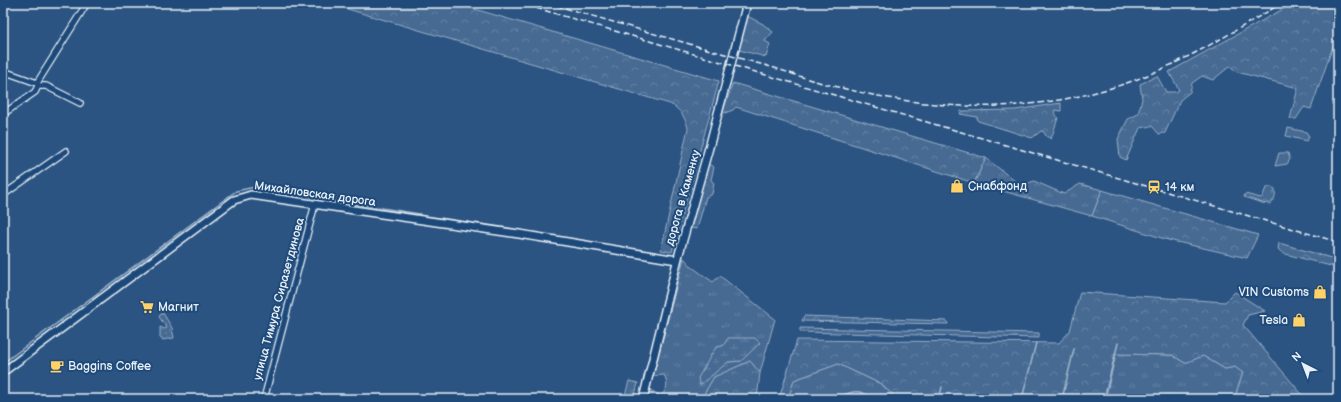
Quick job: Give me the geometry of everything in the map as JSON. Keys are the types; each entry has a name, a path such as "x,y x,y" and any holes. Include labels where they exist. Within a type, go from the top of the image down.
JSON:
{"street":[{"path":"3,114 35,92 38,84 87,3"},
{"name":"дорога в Каменку","path":"643,399 677,260 710,144 747,3"},
{"path":"3,71 46,86 80,103"},
{"path":"3,195 66,151"},
{"name":"Михайловская дорога","path":"3,372 234,200 251,194 524,234 677,260"},
{"name":"улица Тимура Сиразетдинова","path":"264,399 315,204"}],"green space":[{"path":"327,3 454,3 719,81 672,252 661,250 688,128 682,114 677,108 670,104"},
{"path":"1294,3 1338,3 1338,32 1311,109 1304,107 1296,119 1290,119 1298,88 1237,72 1230,66 1213,80 1202,76 1192,83 1190,92 1180,100 1165,133 1159,134 1152,126 1140,128 1126,160 1120,157 1118,139 1128,119 1138,114 1142,99 1140,84 1157,76 1166,92 1176,92 1179,90 1169,72"},
{"path":"747,16 763,24 773,32 765,41 770,44 766,57 739,50"},
{"path":"733,83 986,158 974,183 736,107 733,110 722,114"},
{"path":"1061,103 1061,111 1055,110 1054,112 1058,118 1051,139 1041,131 1032,138 978,121 977,117 960,114 961,111 1015,110"},
{"path":"1288,128 1306,132 1309,136 1307,141 1286,136"},
{"path":"1279,153 1288,153 1290,159 1287,164 1275,166"},
{"path":"986,158 1021,186 1034,181 1064,194 1080,184 1102,190 1092,216 974,183"},
{"path":"708,164 714,167 711,180 714,183 712,194 706,197 697,229 691,228"},
{"path":"1268,187 1275,189 1275,197 1270,204 1244,197 1245,194 1261,198"},
{"path":"1102,190 1258,235 1247,258 1168,240 1092,216"},
{"path":"1279,243 1338,260 1338,268 1282,253 1278,249"},
{"path":"684,258 692,267 713,282 720,276 775,319 760,373 750,361 714,377 701,399 647,399 649,389 661,396 667,386 664,375 653,376","holes":["723,346 741,361 728,362"]},
{"path":"1080,292 1225,302 1235,292 1265,311 1248,315 1243,325 1306,399 1234,399 1243,373 1235,367 1225,369 1203,356 1185,363 1172,355 1116,354 1105,399 897,399 881,384 838,364 794,380 788,399 779,399 797,340 1059,343 1070,331"},
{"path":"163,313 172,328 174,338 162,340 160,338 160,327 165,329 167,328 159,317"},
{"path":"804,316 947,321 948,324 802,321"},
{"path":"800,328 1039,333 1039,338 800,332"},
{"path":"728,338 755,338 760,343 741,361 728,362 700,385 698,378 716,347 723,346"},
{"path":"1116,354 1172,355 1185,363 1203,356 1225,369 1235,367 1243,373 1234,399 1105,399"},
{"path":"750,361 760,373 757,399 701,399 714,377"},
{"path":"838,364 881,384 897,399 788,399 794,380"},
{"path":"629,381 638,383 634,399 624,399"}],"waterway":[{"path":"3,363 236,191 255,187 342,202"},
{"path":"350,203 420,214"},
{"path":"1022,399 1036,343"},
{"path":"1104,399 1118,343"},
{"path":"1062,399 1074,349"},
{"path":"939,399 942,387"},
{"path":"833,399 854,392 863,393 873,399"}],"railway":[{"path":"519,3 1338,242"},
{"path":"548,3 772,67 814,81 867,94 941,105 977,106 1014,105 1051,101 1087,94 1124,84 1165,68 1185,58 1282,3"}],"place":[{"name":"Снабфонд","path":"957,186"},
{"name":"14 км","path":"1154,187"},
{"name":"VIN Customs","path":"1320,292"},
{"name":"Магнит","path":"147,307"},
{"name":"Tesla","path":"1299,320"},
{"name":"Baggins Coffee","path":"57,366"}]}
